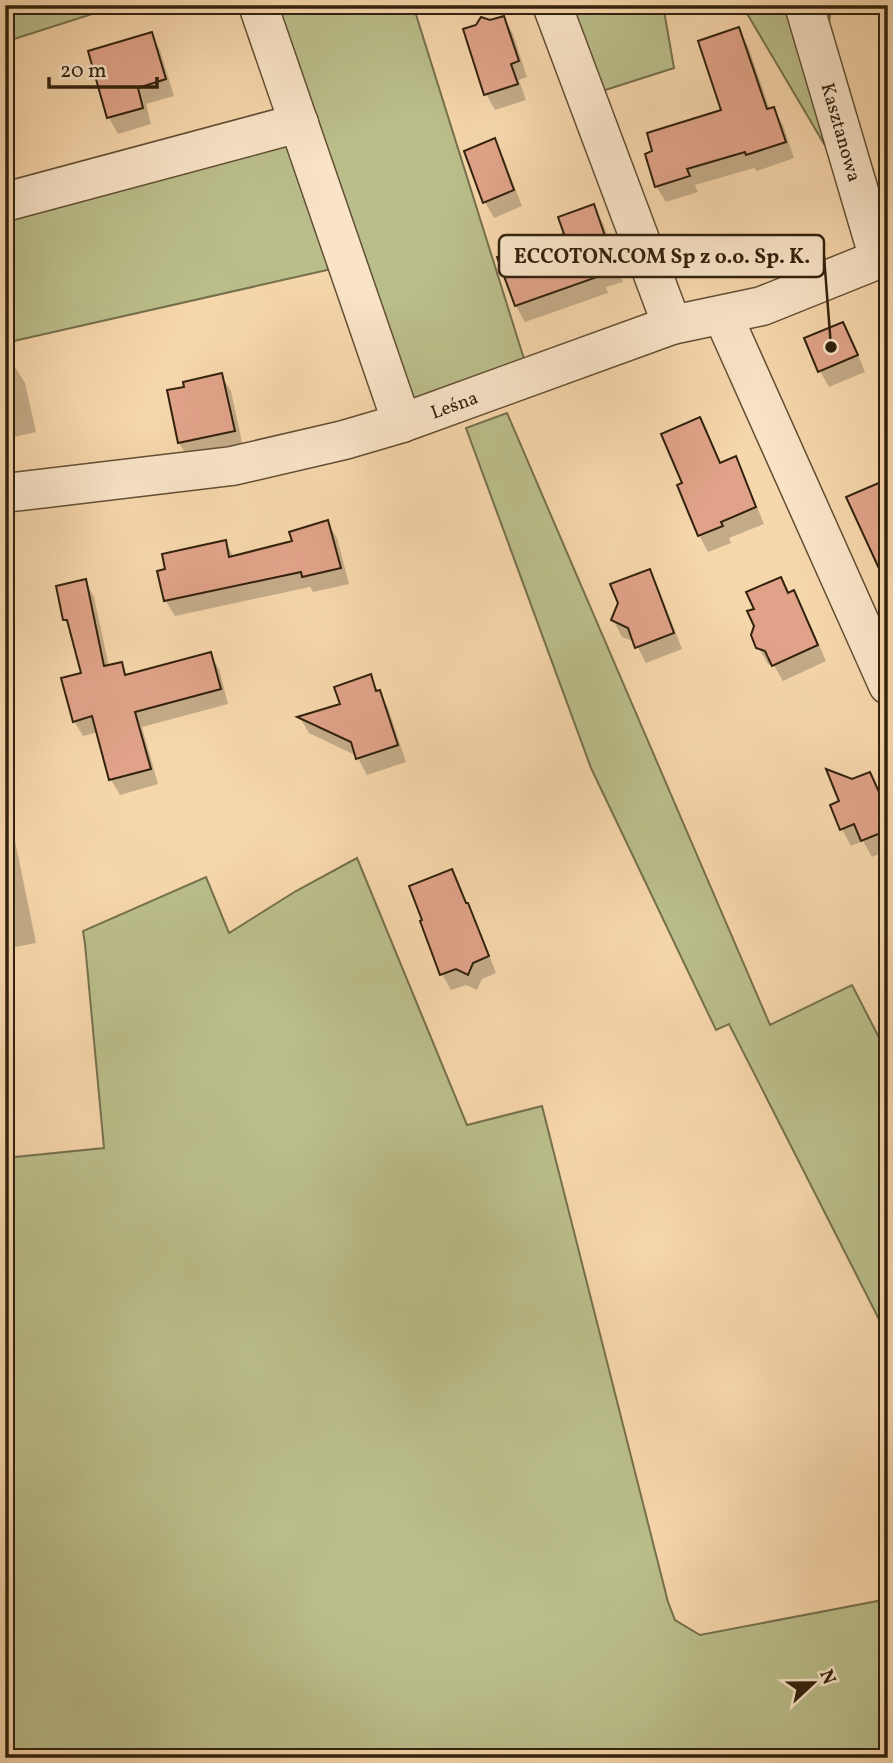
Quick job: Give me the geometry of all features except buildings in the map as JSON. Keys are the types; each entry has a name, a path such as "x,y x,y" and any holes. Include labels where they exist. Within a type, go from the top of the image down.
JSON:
{"street":[{"path":"258,5 402,423"},
{"path":"552,5 672,325"},
{"name":"Kasztanowa","path":"804,5 884,258"},
{"path":"5,202 299,123"},
{"name":"Leśna","path":"5,493 232,466 344,440 402,423 672,325 762,306 884,258"},
{"path":"723,316 888,685"}],"green space":[{"path":"5,5 120,5 5,42"},
{"path":"275,5 413,5 525,362 412,401"},
{"path":"564,5 663,5 674,68 596,93"},
{"path":"742,5 831,5 829,23 846,181"},
{"path":"293,144 336,268 5,343 5,219"},
{"path":"507,413 770,1025 852,985 888,1055 888,1337 729,1024 716,1030 591,768 466,428"},
{"path":"357,858 467,1125 542,1106 668,1602 675,1620 700,1635 888,1599 888,1758 5,1758 5,1158 104,1148 83,931 206,877 229,933 296,891"}],"place":[{"name":"ECCOTON.COM Sp z o.o. Sp. K.","path":"831,347"}]}
